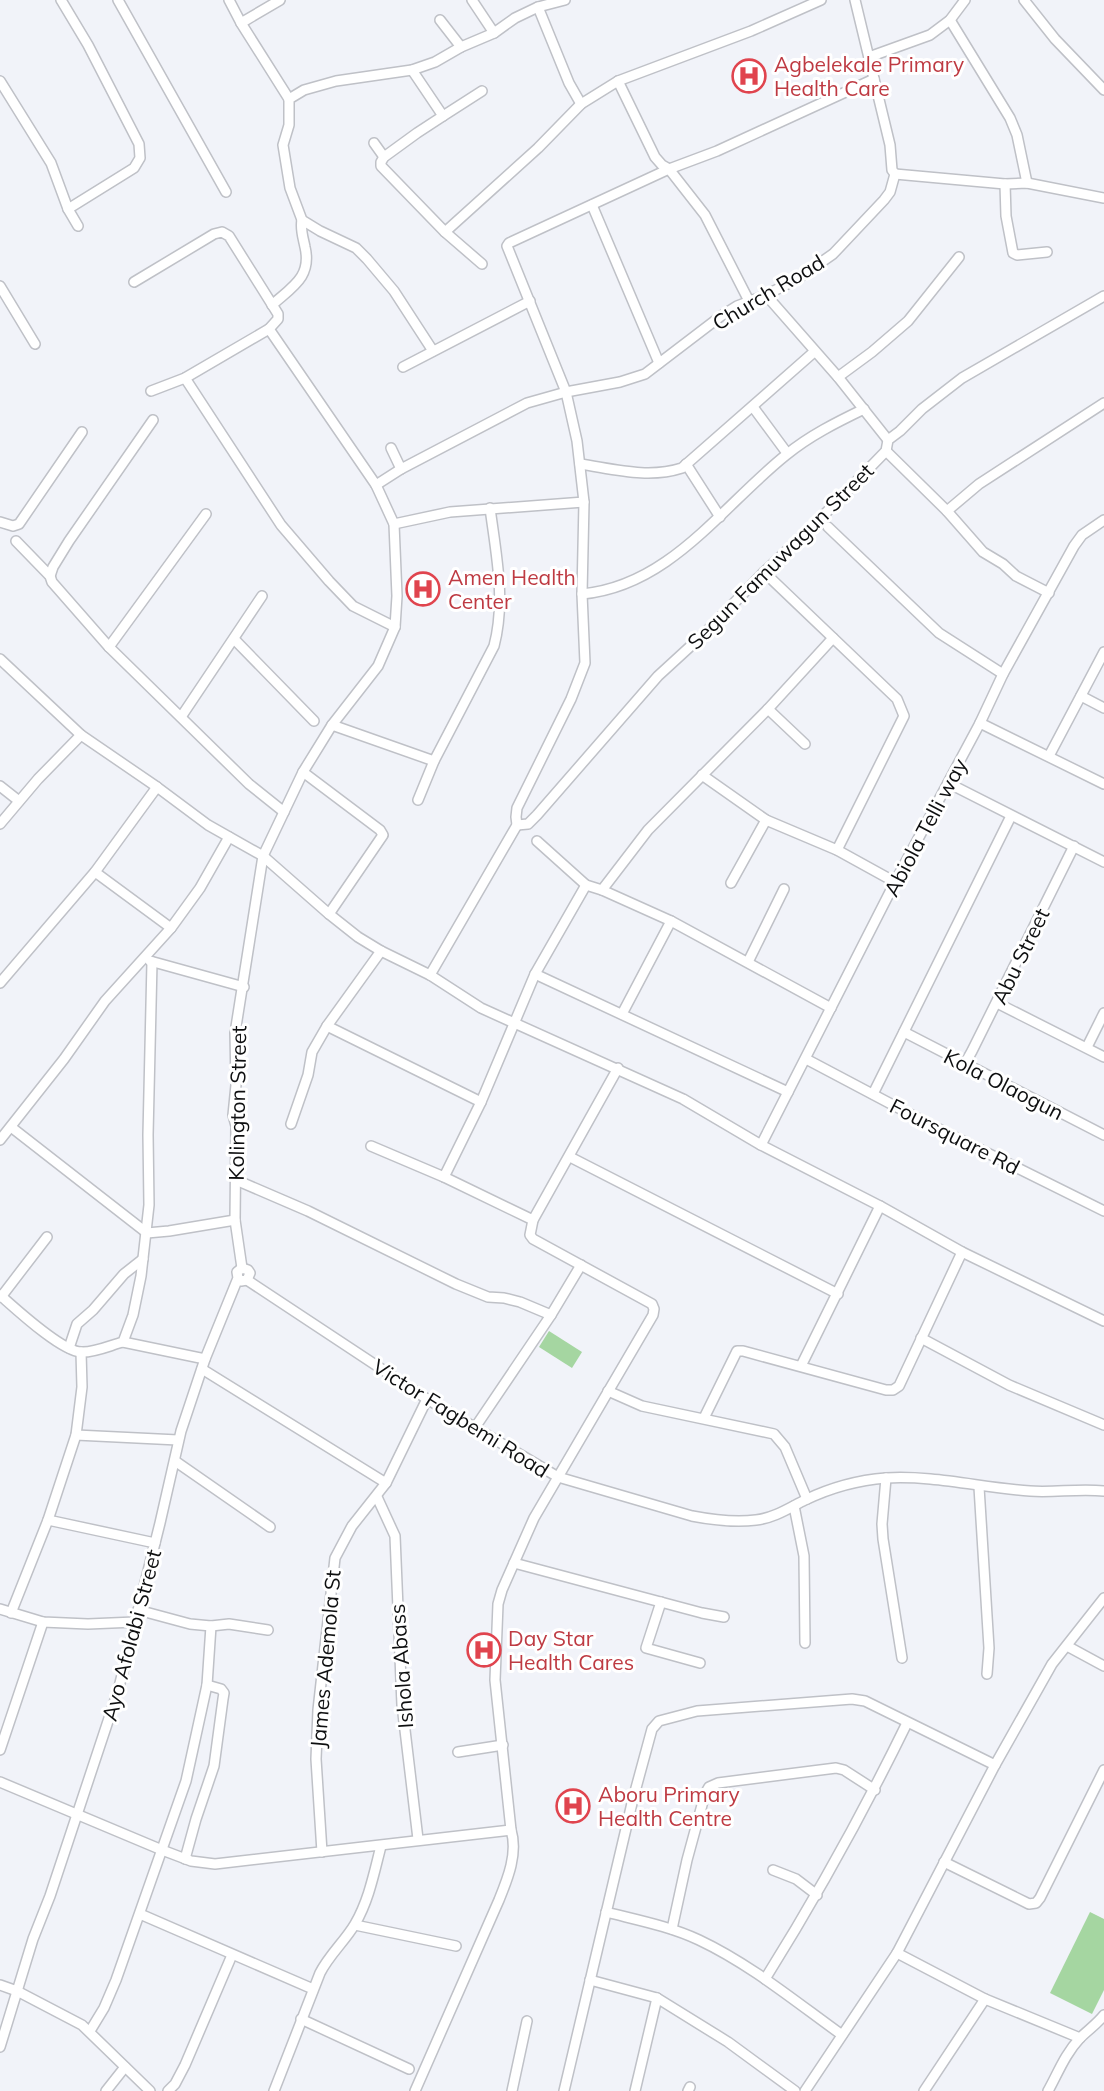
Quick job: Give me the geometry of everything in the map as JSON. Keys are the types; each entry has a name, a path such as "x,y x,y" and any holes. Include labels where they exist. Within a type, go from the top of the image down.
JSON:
{"street":[{"path":"61,0 88,45 139,144 140,158 134,168 68,209"},
{"path":"118,0 226,192"},
{"path":"229,0 289,99 289,125 284,153 290,188 302,219 300,228 308,258 303,276 272,305"},
{"path":"241,23 280,0"},
{"path":"472,0 494,33"},
{"path":"289,99 304,90 336,81 412,70 435,62 494,33 515,18 538,7 565,0"},
{"path":"445,232 538,148 581,104 618,81 751,31 821,0"},
{"path":"855,0 895,174 1005,184 1027,183 1104,198"},
{"path":"869,57 930,35 950,20 965,0"},
{"path":"1024,0 1055,39 1104,90"},
{"path":"538,7 558,60 581,104"},
{"path":"440,20 461,47"},
{"path":"950,20 1010,118 1017,135 1027,183"},
{"path":"412,70 443,116"},
{"path":"430,975 517,825 517,808 571,699 585,663 582,594 584,502 578,441 566,392 507,246 669,169 717,151 874,79"},
{"path":"0,81 51,163 68,209 78,226"},
{"path":"618,81 655,157 669,169 705,215 749,301"},
{"path":"482,91 416,133 381,162 445,232 482,264"},
{"path":"374,143 384,157"},
{"name":"Church Road","path":"376,485 401,468 527,403 635,378 721,316 804,274 846,241 884,200 890,192 895,174"},
{"path":"1005,184 1006,216 1013,253 1017,255 1046,252"},
{"path":"592,205 659,363"},
{"path":"302,219 356,248 367,259 394,291 432,351"},
{"path":"134,282 214,234 222,232 229,236 278,314 278,319 269,329 185,378 151,391"},
{"path":"838,377 908,321 959,257"},
{"path":"0,286 35,344"},
{"path":"766,295 838,377 888,440 962,378 1104,296"},
{"path":"403,367 530,302"},
{"path":"185,378 281,525 328,581 354,606 395,626 397,596 394,524 376,485 269,329"},
{"path":"580,464 645,474 682,468 814,352"},
{"path":"947,511 979,484 1104,403"},
{"path":"753,407 787,453"},
{"path":"582,594 629,582 663,565 720,517 787,453 864,409"},
{"path":"50,576 69,541 153,420"},
{"path":"0,522 7,525 19,524 82,432"},
{"name":"Segun Famuwagun Street","path":"517,825 527,824 537,815 658,676 815,524 886,451 888,440"},
{"path":"391,448 401,468"},
{"path":"886,451 947,511 983,552 1016,576 1049,593"},
{"path":"686,464 720,517"},
{"path":"394,524 450,512 584,502"},
{"path":"418,800 433,761 494,646 499,625 499,579 490,508"},
{"path":"109,647 206,514"},
{"name":"Abiola Telli way","path":"761,1145 1003,674 1074,546 1082,535 1104,520"},
{"path":"828,527 939,633 1003,674"},
{"path":"16,541 50,576 52,582 109,647 249,784 284,812"},
{"path":"764,572 897,699 904,716 837,850"},
{"path":"181,718 262,596"},
{"name":"Kolington Street","path":"242,1268 234,1220 235,1033 263,856 303,772 332,725 378,666 395,626"},
{"path":"602,890 648,830 768,709 833,638"},
{"path":"234,639 314,721"},
{"path":"1049,756 1104,652"},
{"path":"0,659 80,735 157,787 191,814 263,856 329,914 381,951 430,975 481,1008 683,1099 761,1145 962,1252 1104,1321"},
{"path":"1081,696 1104,708"},
{"path":"768,709 805,744"},
{"path":"980,723 1104,785"},
{"path":"332,725 433,761"},
{"path":"0,824 80,735"},
{"path":"303,772 383,835 329,914"},
{"path":"702,775 766,820 837,850 895,882"},
{"path":"948,783 1104,862"},
{"path":"0,786 19,801"},
{"path":"0,983 95,872 157,787"},
{"path":"873,1094 1011,816"},
{"path":"731,883 766,820"},
{"path":"0,1140 105,1002 149,960 200,888 229,837"},
{"path":"537,841 586,885 671,921 831,1008"},
{"name":"Abu Street","path":"961,1062 967,1060 997,1003 1074,846"},
{"path":"95,872 171,928"},
{"path":"444,1177 481,1102 535,974 586,885"},
{"path":"748,962 784,889"},
{"path":"622,1014 671,921"},
{"path":"291,1124 308,1075 312,1052 327,1026 381,951"},
{"path":"149,960 244,987"},
{"path":"123,1342 133,1315 149,1205 149,960"},
{"path":"535,974 788,1092"},
{"path":"997,1003 1104,1057"},
{"path":"1087,1047 1104,1013"},
{"path":"327,1026 481,1102"},
{"name":"Kola Olaogun","path":"904,1032 1104,1135"},
{"name":"Foursquare Rd","path":"806,1059 1104,1211"},
{"path":"415,2091 508,1878 514,1841 495,1680 496,1620 502,1590 534,1518 653,1315 652,1304 533,1239 530,1230 533,1220 618,1069"},
{"path":"10,1127 146,1233 234,1220"},
{"path":"371,1146 444,1177 533,1220"},
{"path":"569,1157 838,1294"},
{"path":"236,1180 308,1211 456,1284 488,1297 520,1302 551,1315"},
{"path":"802,1366 880,1206"},
{"path":"47,1237 1,1296 52,1338 81,1352 123,1342 205,1359"},
{"path":"704,1418 737,1351 893,1390 899,1386 962,1252"},
{"path":"69,1348 77,1324 124,1274 143,1259"},
{"path":"474,1429 582,1265"},
{"name":"Ayo Afolabi Street","path":"0,2047 118,1691 178,1440 205,1359 243,1279 237,1272 242,1268"},
{"name":"Victor Fagbemi Road","path":"243,1279 474,1429 558,1478 692,1516 715,1520 756,1520 847,1485 886,1478 918,1478 1033,1492 1086,1489 1104,1491"},
{"path":"921,1338 1009,1385 1104,1425"},
{"path":"11,1613 48,1520 76,1435 82,1387 81,1352"},
{"path":"202,1369 386,1483"},
{"path":"608,1391 642,1406 774,1434 785,1447 807,1499"},
{"name":"James Ademola St","path":"322,1852 316,1759 318,1710 335,1558 352,1526 386,1483 427,1399"},
{"path":"76,1435 178,1440"},
{"path":"175,1461 270,1527"},
{"path":"886,1478 883,1539 902,1658"},
{"path":"979,1487 989,1648 987,1674"},
{"name":"Ishola Abass","path":"377,1497 395,1536 402,1705 418,1839"},
{"path":"794,1506 804,1556 805,1643"},
{"path":"48,1520 155,1543"},
{"path":"514,1563 702,1614 724,1617"},
{"path":"805,2091 897,1953 995,1765 1052,1664 1104,1598"},
{"path":"661,1602 646,1648 700,1663"},
{"path":"0,1609 43,1622 135,1622"},
{"path":"138,1610 190,1623 211,1626 229,1624 268,1630"},
{"path":"0,1750 43,1622"},
{"path":"90,2031 108,1999 186,1781 208,1685 211,1626"},
{"path":"1067,1646 1104,1666"},
{"path":"185,1859 195,1819 214,1766 224,1693 221,1689 208,1685"},
{"path":"564,2091 633,1799 652,1729 659,1721 697,1711 852,1699 865,1702 995,1765"},
{"path":"765,1979 817,1895 875,1790 907,1723"},
{"path":"457,1752 503,1745"},
{"path":"672,1929 687,1860 709,1787 718,1783 836,1768 844,1770 875,1790"},
{"path":"944,1862 1029,1904 1036,1903 1104,1770"},
{"path":"0,1782 185,1859 215,1864 511,1830"},
{"path":"274,2091 325,1963 355,1925 369,1894 381,1846"},
{"path":"773,1870 796,1879 817,1895"},
{"path":"606,1912 672,1929 700,1940 765,1979 842,2035"},
{"path":"140,1914 313,1989"},
{"path":"355,1925 456,1946"},
{"path":"897,1953 985,1999 1080,2038"},
{"path":"168,2091 185,2065 232,1955"},
{"path":"590,1980 657,1998 728,2042 795,2091"},
{"path":"0,1985 82,2025 150,2091"},
{"path":"635,2091 657,1998"},
{"path":"924,2091 985,1999"},
{"path":"1048,2091 1064,2059 1080,2038 1104,2015"},
{"path":"301,2019 409,2069"},
{"path":"512,2091 527,2021"},
{"path":"106,2091 125,2067"},
{"path":"1054,2081 1063,2091"}],"green space":[{"path":"549,1331 582,1352 572,1368 539,1347"},
{"path":"1090,1912 1104,1919 1104,1990 1092,2014 1050,1993"}],"place":[{"name":"Agbelekale Primary Health Care","path":"749,76"},
{"name":"Amen Health Center","path":"423,589"},
{"name":"Day Star Health Cares","path":"484,1650"},
{"name":"Aboru Primary Health Centre","path":"573,1806"}]}
